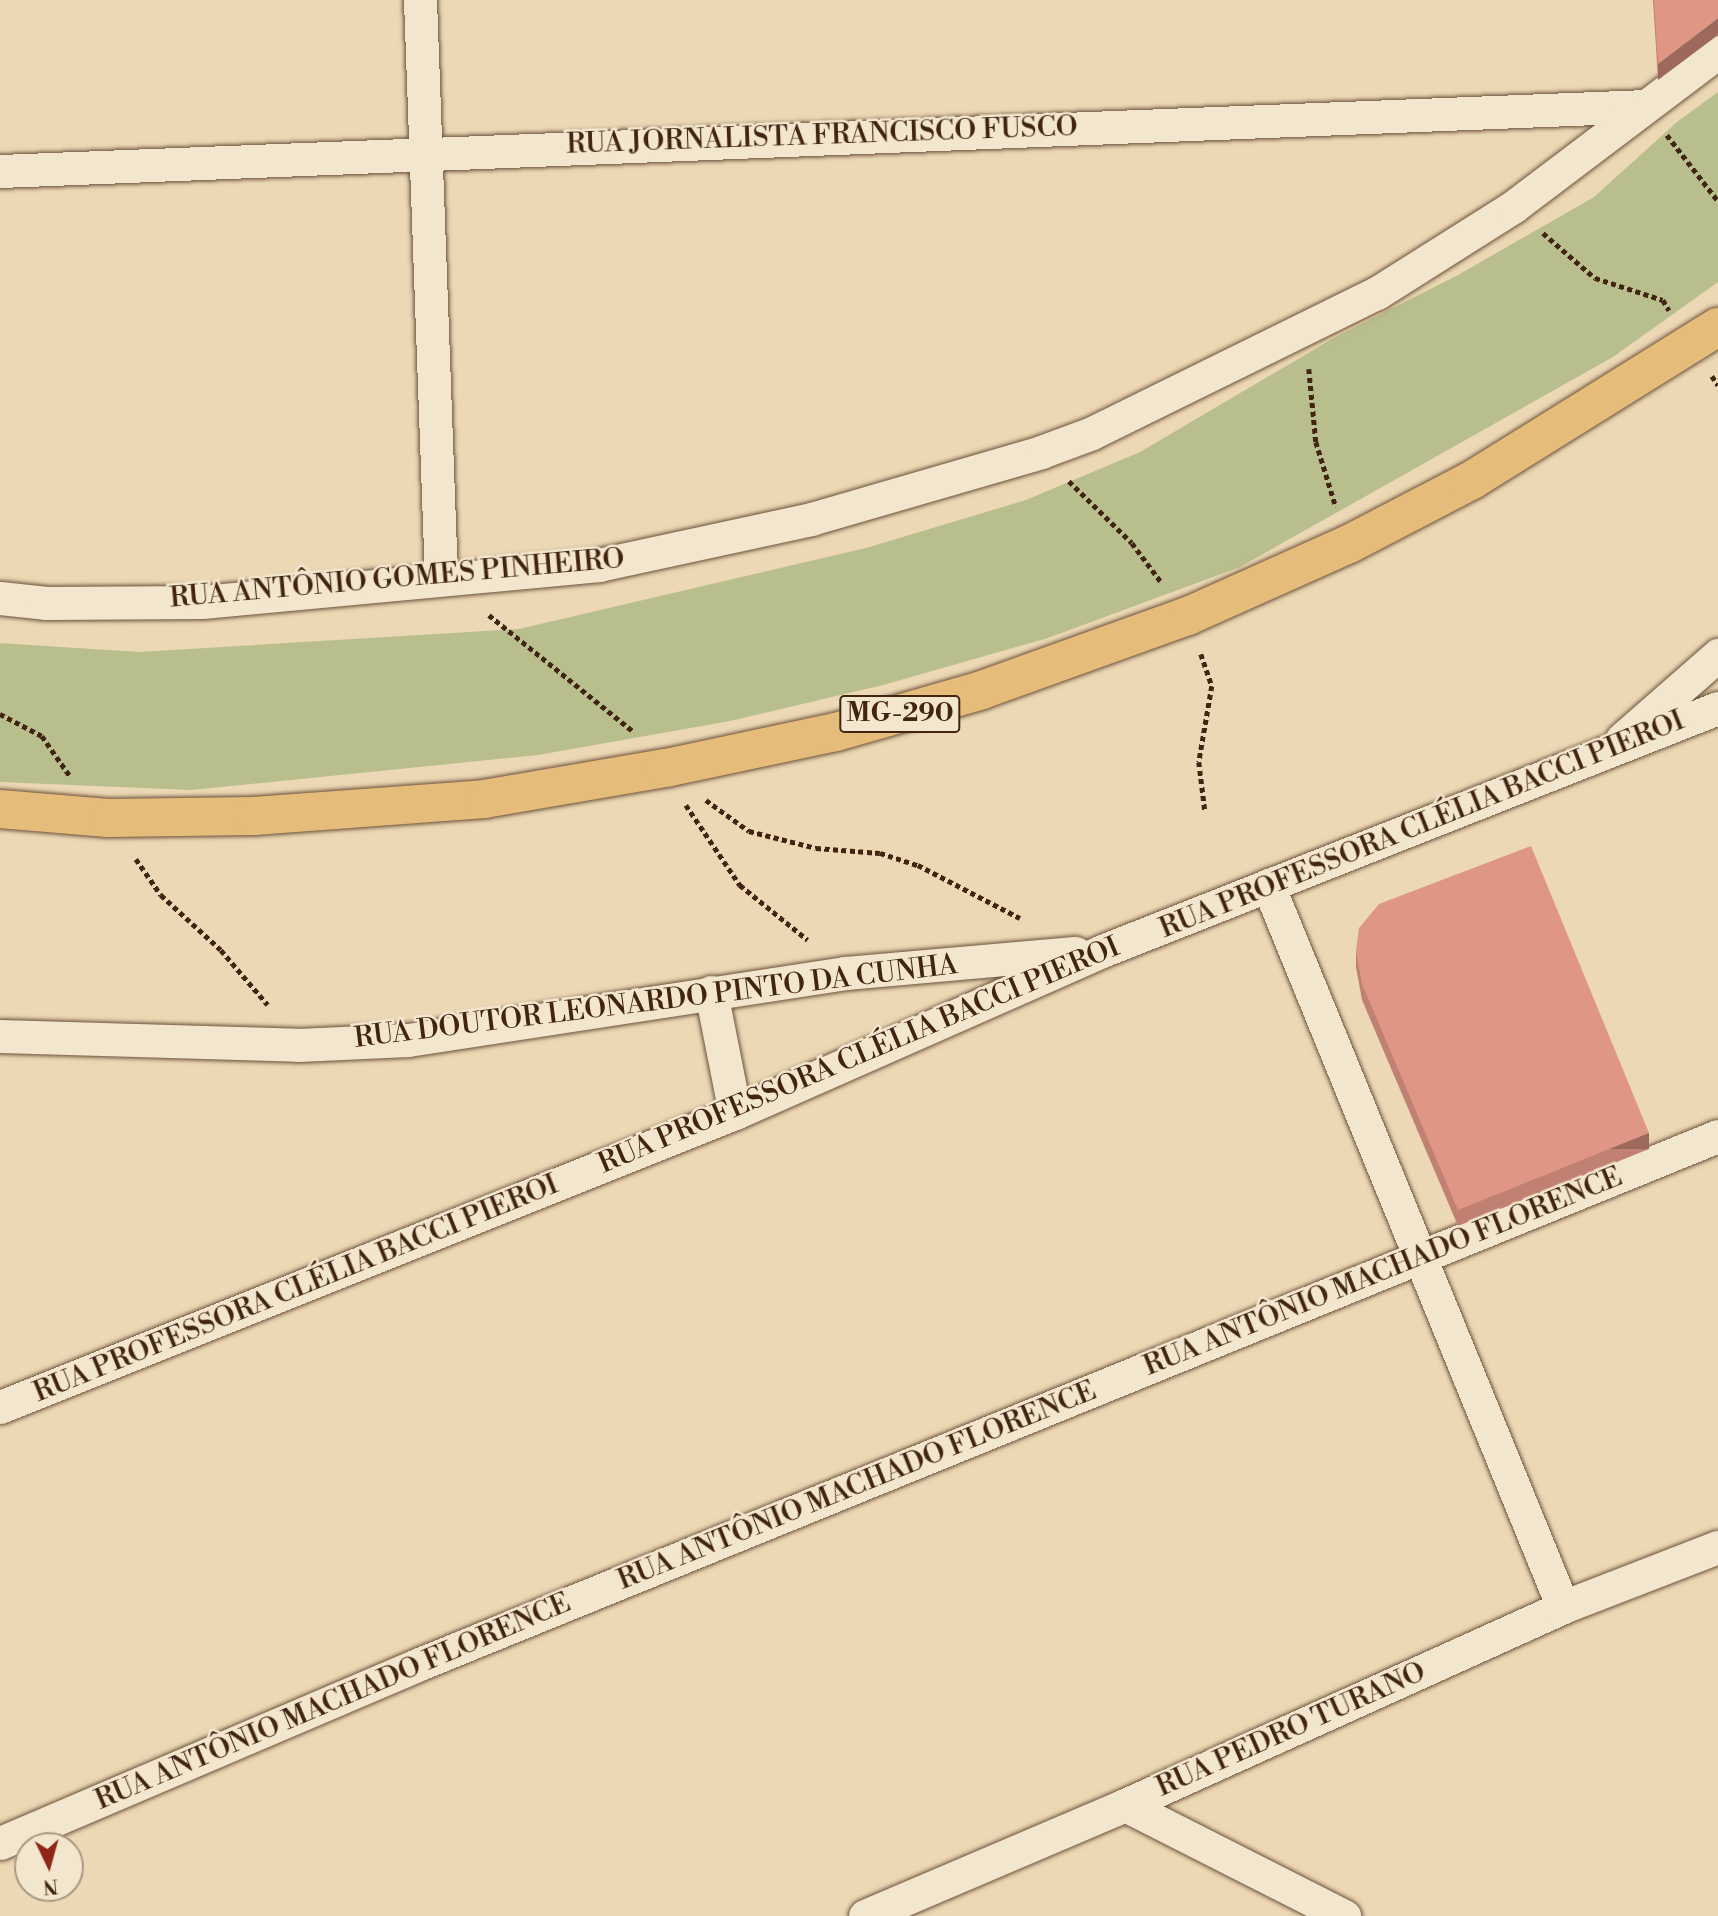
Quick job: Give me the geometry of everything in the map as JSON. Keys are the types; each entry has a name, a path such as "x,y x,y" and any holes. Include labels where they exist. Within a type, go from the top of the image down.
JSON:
{"highway":[{"name":"MG-290","path":"0,808 108,818 254,816 484,799 666,768 836,732 982,690 1188,617 1349,544 1472,480 1705,336"}],"street":[{"path":"420,0 441,579"},
{"name":"RUA ANTÔNIO GOMES PINHEIRO","path":"0,597 47,603 202,602 612,562 811,519 1041,452 1091,433 1377,293 1513,207 1718,52"},
{"name":"RUA JORNALISTA FRANCISCO FUSCO","path":"0,172 427,151 1644,106"},
{"path":"1602,756 1718,655"},
{"name":"RUA PROFESSORA CLÉLIA BACCI PIEROI","path":"0,1407 736,1113 1102,951 1718,708"},
{"path":"1268,885 1563,1607"},
{"name":"RUA DOUTOR LEONARDO PINTO DA CUNHA","path":"0,1036 298,1045 408,1040 845,973 1102,951"},
{"path":"711,992 736,1113"},
{"name":"RUA ANTÔNIO MACHADO FLORENCE","path":"0,1843 417,1665 1718,1136"},
{"name":"RUA PEDRO TURANO","path":"865,1916 1125,1805 1563,1607 1718,1547"},
{"path":"1125,1805 1344,1916"}],"path":[{"path":"1644,106 1718,201"},
{"path":"1513,207 1595,278 1662,300 1705,336"},
{"path":"1296,332 1310,371 1316,442 1349,544"},
{"path":"1041,452 1132,543 1188,617 1212,686 1199,762 1205,811"},
{"path":"441,579 553,664 642,739 666,768 704,837 740,885 845,973"},
{"path":"0,714 42,736 82,792 108,818 161,895 221,950 298,1045"},
{"path":"666,768 749,831 816,848 880,853 918,865 1028,922"}],"green space":[{"path":"1718,92 1718,282 1613,357 1240,567 1048,638 883,685 730,721 538,755 191,790 0,782 0,643 139,652 519,629 866,548 1026,500 1140,452 1332,339 1458,275 1594,197 1677,122"}],"building":[{"path":"1654,0 1718,0 1718,18 1658,64"},
{"path":"1531,846 1649,1133 1458,1210 1362,984 1356,951 1359,928 1379,904"}]}
